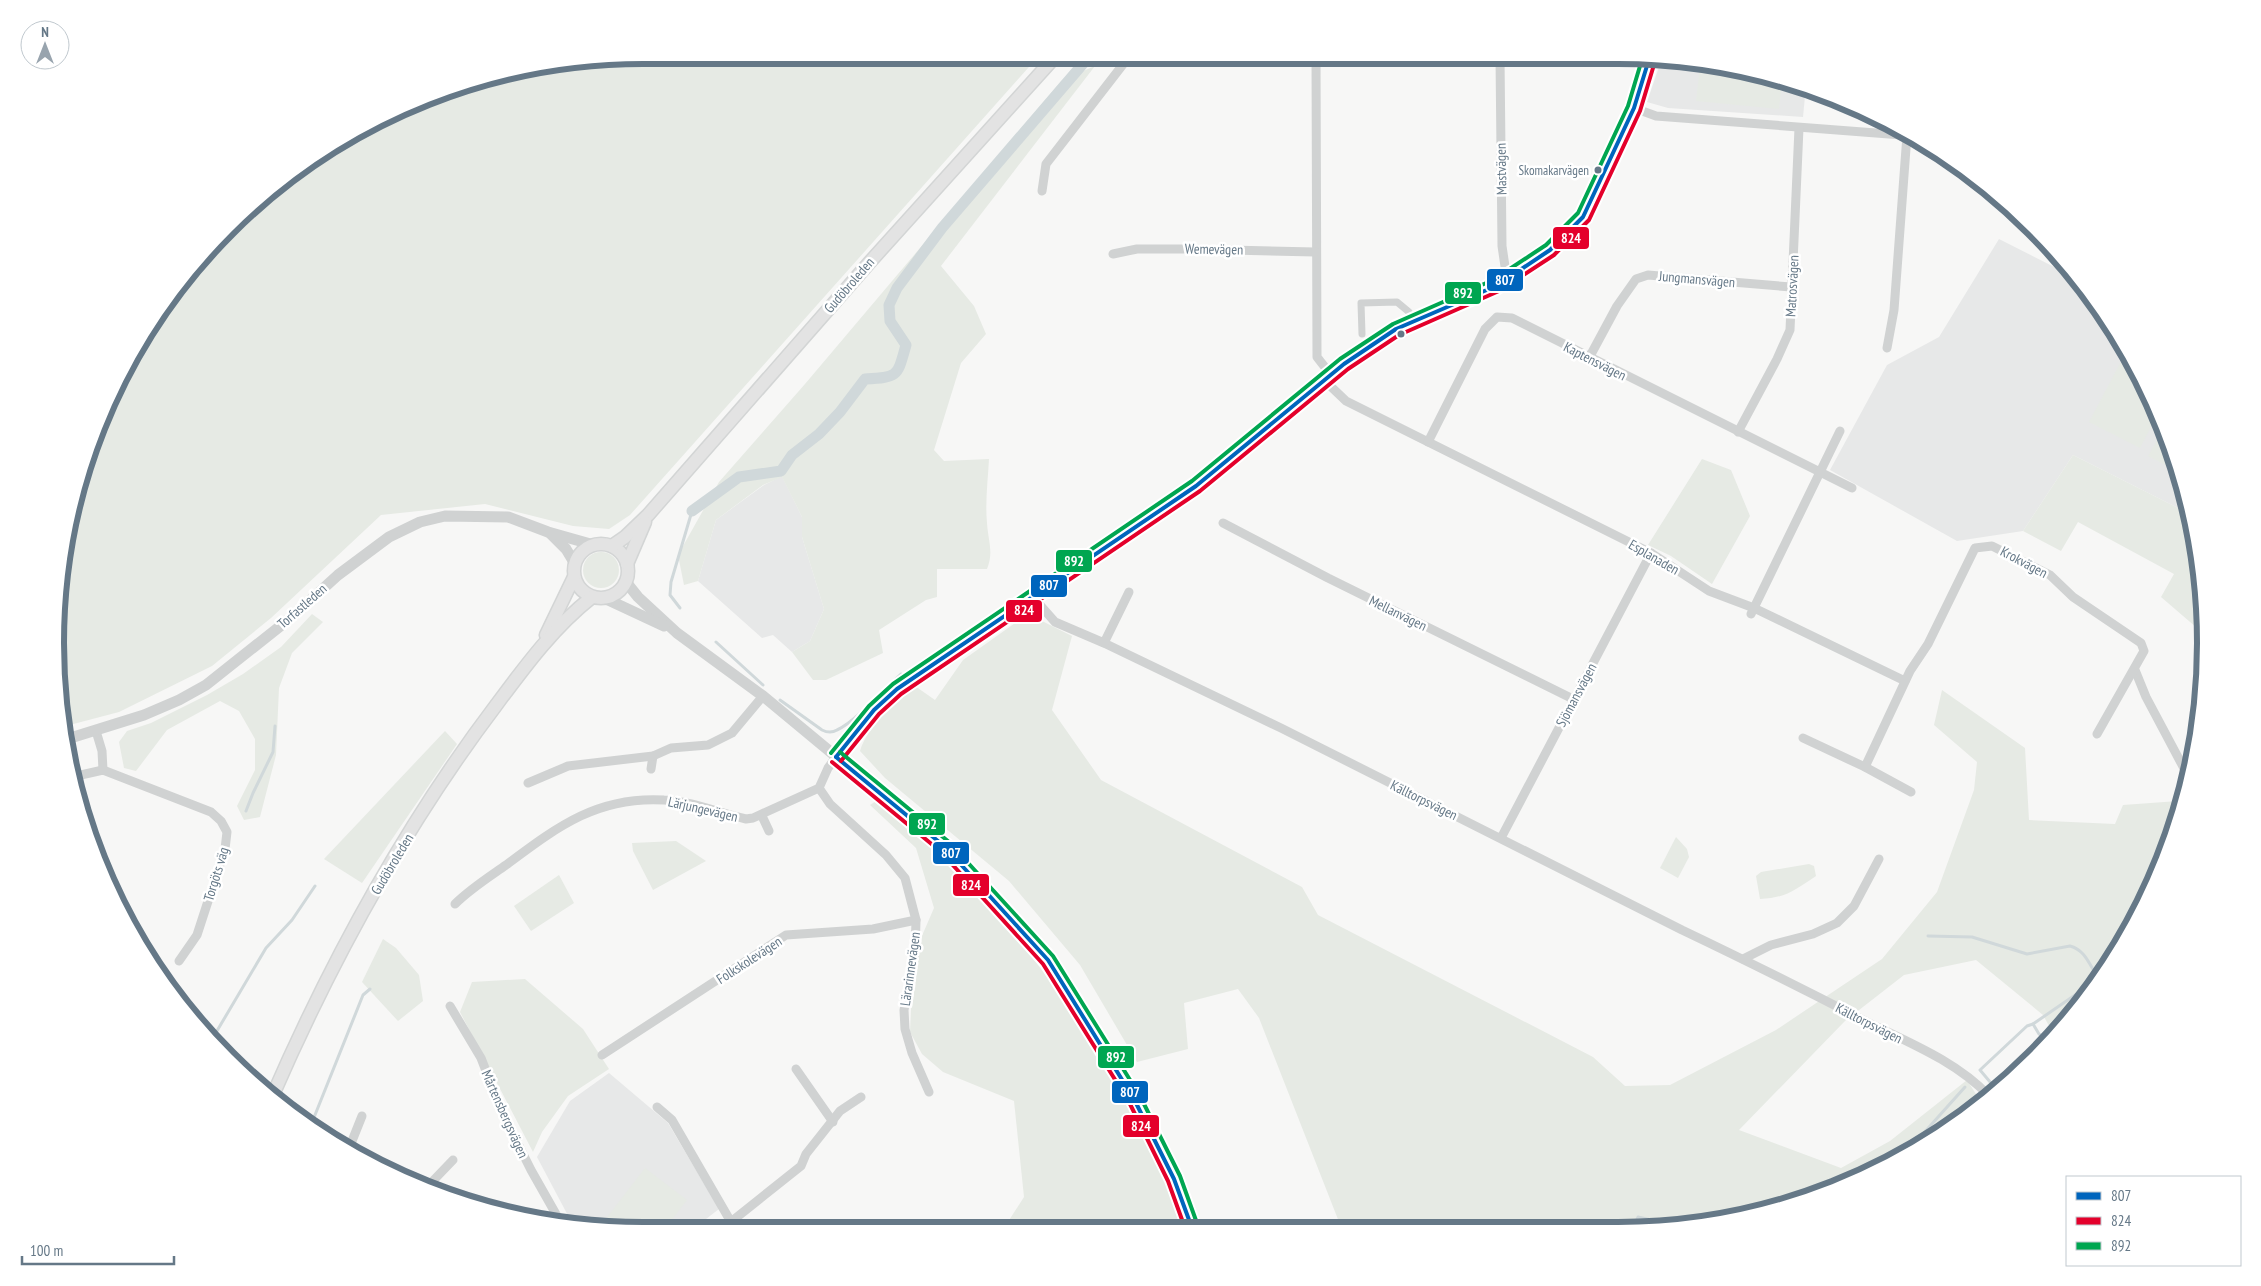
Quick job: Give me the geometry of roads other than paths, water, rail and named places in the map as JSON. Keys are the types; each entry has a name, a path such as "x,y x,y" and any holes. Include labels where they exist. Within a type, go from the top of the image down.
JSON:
{"main road":[{"name":"Gudöbroleden","path":"612,546 626,537 648,515 869,263 1049,64"},
{"name":"Gudöbroleden","path":"627,564 648,515"},
{"path":"594,545 612,546 618,550 627,564 626,582 614,595 598,598 584,592 574,571 586,549 594,545"},
{"name":"Gudöbroleden","path":"540,647 574,571"},
{"name":"Gudöbroleden","path":"275,1091 340,955 402,845 463,751 540,647 574,612 598,598"}],"street":[{"path":"1042,191 1046,164 1123,64"},
{"name":"Esplanaden","path":"1316,64 1315,252 1317,357 1328,378 1346,401 1651,552 1709,591 1905,681"},
{"name":"Mastvägen","path":"1500,64 1502,246 1507,280"},
{"path":"819,788 828,768 836,757 874,710 897,690 1032,596 1196,486 1328,378 1396,329 1507,280 1550,250 1583,217 1634,108 1647,65"},
{"path":"1634,108 1656,116 1895,134"},
{"name":"Matrosvägen","path":"1738,432 1777,359 1790,330 1799,128"},
{"path":"1887,348 1894,310 1910,142"},
{"name":"Wemevägen","path":"1113,254 1137,249 1315,252"},
{"name":"Jungmansvägen","path":"1589,358 1617,306 1636,279 1648,275 1791,287"},
{"path":"1362,334 1361,303 1397,302 1409,312"},
{"name":"Kaptensvägen","path":"1428,442 1485,329 1497,317 1512,318 1852,488"},
{"path":"1753,611 1840,431"},
{"name":"Torfastleden","path":"72,738 162,707 206,685 293,616 338,575 389,537 420,522 445,516 508,518 594,545"},
{"name":"Mellanvägen","path":"1223,523 1328,578 1573,699"},
{"name":"Torfastleden","path":"548,532 566,550 574,571"},
{"name":"Krokvägen","path":"1905,681 1928,644 1975,548 1992,546 2050,575 2073,597 2141,642 2144,651 2135,670 2097,734"},
{"name":"Sjömansvägen","path":"1501,838 1651,552"},
{"path":"626,582 638,598 677,633 763,696 944,846 1048,960 1134,1099 1174,1179 1190,1222"},
{"path":"1104,643 1129,592"},
{"name":"Källtorpsvägen","path":"1032,596 1055,622 1104,643 1743,959 1944,1061 1985,1092"},
{"path":"598,598 630,608 677,633"},
{"path":"2135,670 2146,697 2184,768"},
{"path":"1865,767 1905,681"},
{"path":"528,783 568,766 653,756 671,748 708,745 732,733 763,696"},
{"path":"79,775 103,770 102,751 96,731"},
{"path":"1803,738 1865,767 1911,792"},
{"path":"651,769 653,756"},
{"name":"Torgöts väg","path":"103,770 211,812 222,821 227,832 225,849 197,935 179,961"},
{"name":"Lärjungevägen","path":"455,904 546,834 572,818 614,804 665,800 686,803 746,819 762,816 819,788"},
{"name":"Lärarinnevägen","path":"819,788 830,804 886,855 905,878 916,920 915,953 904,1010 905,1029 912,1053 929,1092"},
{"path":"762,816 769,831"},
{"path":"1743,959 1771,945 1813,934 1837,923 1854,906 1879,859"},
{"name":"Folkskolevägen","path":"602,1055 786,935 873,929 916,920"},
{"name":"Mårtensbergsvägen","path":"450,1006 481,1058 502,1112 531,1170 557,1215"},
{"path":"796,1069 833,1122"},
{"path":"657,1107 672,1120 731,1222 801,1166 806,1154 840,1111 861,1097"},
{"path":"351,1144 362,1116"},
{"path":"432,1182 453,1160"}],"waterway":[{"path":"692,511 739,477 781,471 792,455 819,434 840,412 865,379 891,376 895,373 901,364 906,345 890,321 889,305 897,288 942,228 1083,64"},
{"path":"680,608 670,595 671,582 692,511"},
{"path":"716,642 763,685"},
{"path":"780,700 822,730 832,732 852,720 901,674"},
{"path":"246,811 273,752 275,726"},
{"path":"215,1034 266,948 292,920 315,886"},
{"path":"1928,936 1972,937 2027,954 2070,946 2083,954 2095,972"},
{"path":"313,1119 363,995 370,989"},
{"path":"2033,1024 2082,990"},
{"path":"1993,1085 1980,1070 2027,1026 2033,1024 2039,1034 2043,1037"},
{"path":"1919,1138 1965,1087"},
{"path":"1636,1222 1638,1217 1656,1221"}],"place":[{"name":"Skomakarvägen","path":"1598,170"}]}
